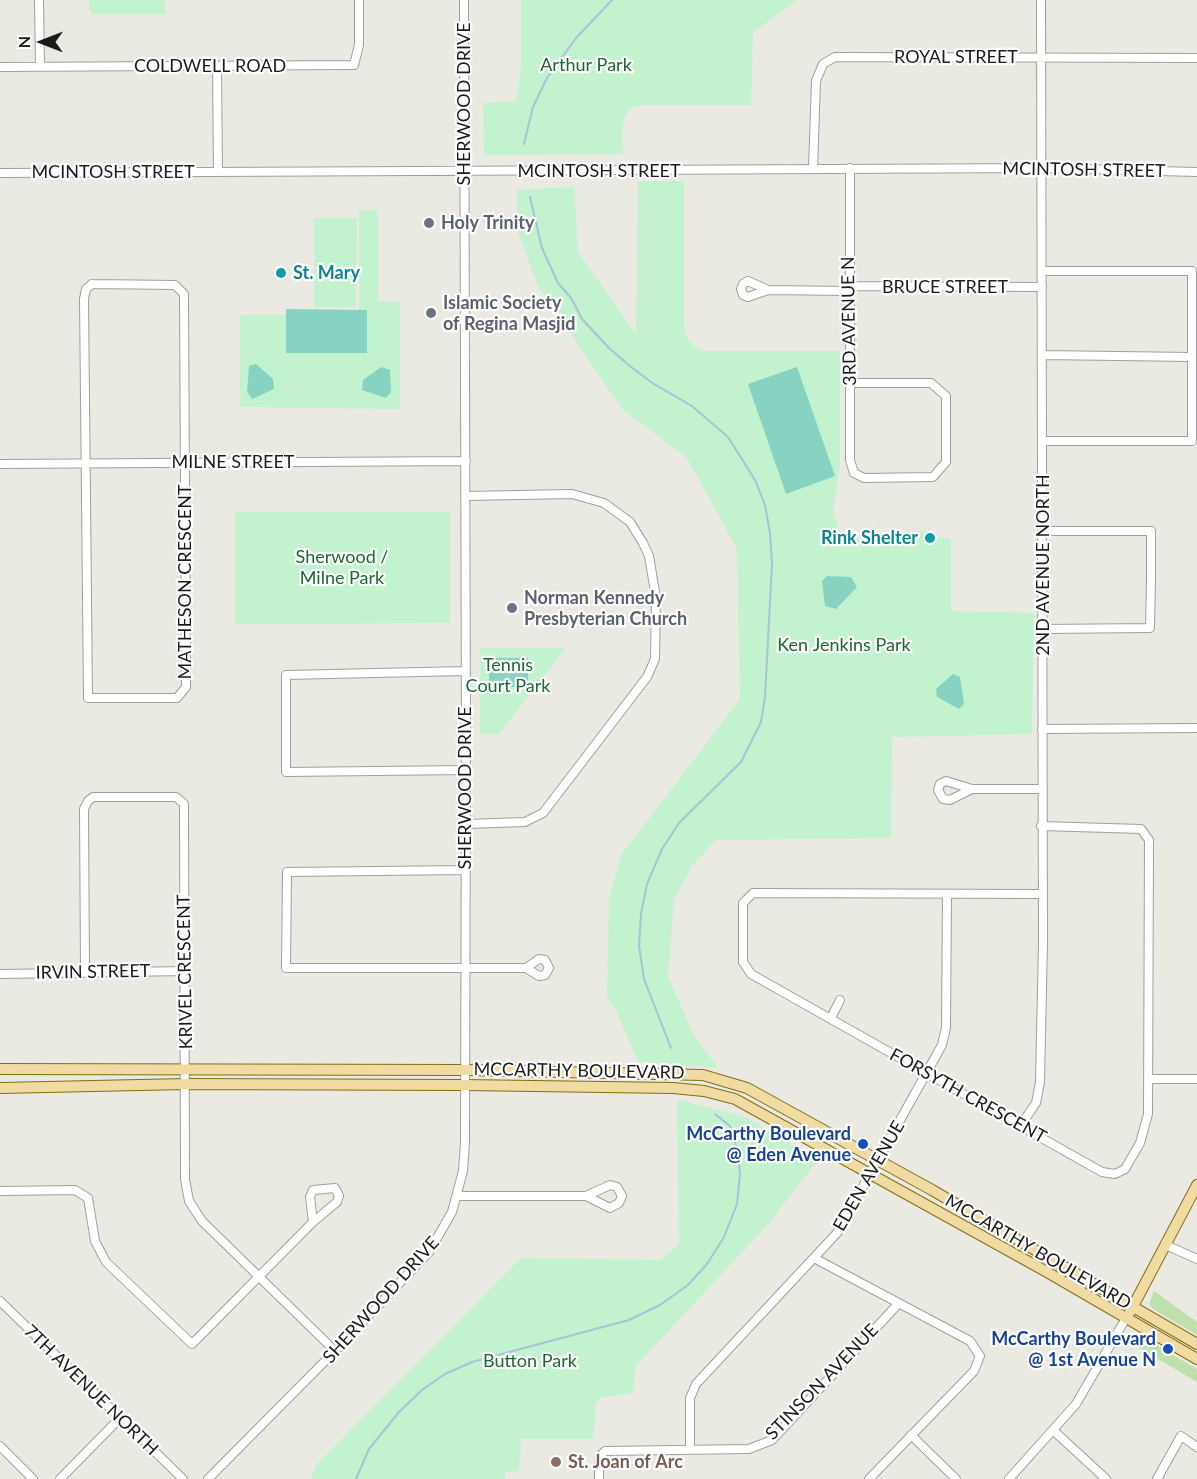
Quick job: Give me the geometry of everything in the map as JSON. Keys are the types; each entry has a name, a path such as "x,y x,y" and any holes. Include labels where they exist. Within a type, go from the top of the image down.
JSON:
{"main road":[{"name":"MCCARTHY BOULEVARD","path":"0,1069 464,1070 689,1072 703,1075 747,1088 879,1161 1197,1344"},
{"name":"MCCARTHY BOULEVARD","path":"0,1088 186,1084 464,1085 673,1088 704,1091 735,1099 1197,1359"},
{"path":"1126,1318 1197,1185"}],"street":[{"path":"39,0 40,66"},
{"name":"COLDWELL ROAD","path":"0,67 354,65 359,45 359,0"},
{"name":"SHERWOOD DRIVE","path":"208,1479 429,1252 447,1225 459,1196 465,1142 464,0"},
{"name":"2ND AVENUE NORTH","path":"1021,1125 1036,1103 1040,1082 1043,629 1041,0"},
{"name":"ROYAL STREET","path":"813,169 816,81 823,64 835,57 1197,58"},
{"path":"217,67 218,172"},
{"name":"MCINTOSH STREET","path":"0,173 850,168 1197,171"},
{"name":"3RD AVENUE N","path":"850,168 849,289 850,460 854,473 864,478 933,477 946,462 946,396 931,383 850,383"},
{"path":"1042,271 1192,271 1192,441 1042,441"},
{"path":"86,462 84,299 86,289 92,284 175,285 184,294 186,462"},
{"name":"BRUCE STREET","path":"768,290 1042,287"},
{"path":"1043,355 1192,357"},
{"name":"MILNE STREET","path":"0,464 466,461"},
{"name":"MATHESON CRESCENT","path":"86,462 86,687 88,698 97,700 177,698 186,687 186,462"},
{"path":"466,496 572,494 604,503 630,522 643,543 649,556 656,598 655,659 647,677 543,813 525,822 466,824"},
{"path":"1043,531 1151,531 1150,628 1043,629"},
{"path":"465,671 286,675 286,772 466,770"},
{"path":"1042,729 1197,728"},
{"path":"972,789 1041,789"},
{"name":"KRIVEL CRESCENT","path":"85,972 84,810 93,797 176,797 184,804 185,1179 189,1201 202,1221 335,1351"},
{"name":"FORSYTH CRESCENT","path":"1041,826 1141,829 1149,840 1148,1114 1140,1143 1125,1169 1114,1174 1102,1172 752,974 743,962 743,903 753,893 1042,894"},
{"path":"465,870 287,872 286,968 526,968"},
{"name":"EDEN AVENUE","path":"690,1448 690,1398 696,1384 837,1233 942,1045 946,1028 947,894"},
{"name":"IRVIN STREET","path":"0,974 185,971"},
{"path":"831,1018 840,999"},
{"path":"1149,1079 1197,1079"},
{"path":"0,1191 75,1190 88,1198 95,1241 106,1262 192,1344 313,1222"},
{"path":"459,1196 586,1196"},
{"path":"1166,1245 1197,1260"},
{"path":"814,1258 970,1341 980,1356 974,1371 869,1479"},
{"name":"7TH AVENUE NORTH","path":"0,1300 183,1479"},
{"name":"STINSON AVENUE","path":"599,1479 599,1457 605,1450 749,1449 772,1440 898,1304"},
{"path":"1009,1479 1076,1404 1126,1318"},
{"path":"60,1479 120,1418"},
{"path":"1054,1431 1106,1479"},
{"path":"911,1435 956,1479"},
{"path":"1157,1479 1181,1436 1197,1447"},
{"path":"0,1446 33,1479"}],"green space":[{"path":"89,0 165,0 165,14 93,14 89,9"},
{"name":"Arthur Park","path":"521,0 798,0 753,32 751,105 644,105 634,107 627,113 622,125 623,154 484,155 483,103 516,101 521,69"},
{"name":"Ken Jenkins Park","path":"638,181 684,181 684,327 688,339 694,346 703,351 840,351 840,464 833,512 837,524 837,539 900,538 900,531 933,531 933,538 951,538 951,611 1034,613 1032,734 892,737 891,838 716,840 692,866 674,900 668,976 693,1034 718,1068 638,1062 616,1010 607,997 609,898 622,854 740,699 737,549 687,458 622,409 538,286 517,229 517,190 574,187 578,252 636,334"},
{"path":"359,210 378,210 378,301 400,302 400,409 240,407 240,315 359,314"},
{"path":"314,218 357,218 356,307 314,307"},
{"path":"286,309 367,310 367,353 286,353"},
{"path":"256,364 273,379 274,389 252,399 247,392 249,366"},
{"path":"381,367 390,370 391,392 386,398 362,390 363,380"},
{"path":"797,367 835,476 786,494 748,384"},
{"name":"Sherwood / Milne Park","path":"235,512 450,512 450,623 235,624"},
{"path":"827,576 851,577 857,587 836,609 825,606 822,581"},
{"name":"Tennis Court Park","path":"480,648 566,648 499,734 480,734"},
{"path":"489,658 528,658 528,687 489,687"},
{"path":"953,674 960,677 964,704 959,709 937,697 936,689"},
{"name":"Button Park","path":"677,1099 746,1117 817,1161 770,1222 635,1367 633,1393 602,1397 596,1404 593,1439 521,1439 519,1471 505,1472 505,1479 311,1479 316,1465 521,1258 661,1260 679,1244"},
{"path":"1154,1291 1197,1322 1197,1335 1153,1309 1149,1304"},
{"path":"1130,1334 1137,1334 1197,1369 1197,1382 1126,1340"}],"waterway":[{"path":"524,144 533,107 547,78 576,38 612,0"},
{"path":"530,197 542,248 558,283 571,298 582,319 609,348 631,367 654,384 692,406 728,437 755,480 765,505 770,533 772,564 765,697 761,722 741,762 679,823 662,849 647,884 641,914 639,946 644,979 671,1048"},
{"path":"356,1479 369,1449 399,1412 422,1390 445,1374 472,1362 629,1320 660,1305 688,1285 707,1264 724,1237 737,1204 740,1174 737,1149 730,1126 715,1114"}],"place":[{"name":"Holy Trinity","path":"429,223"},
{"name":"St. Mary","path":"281,273"},
{"name":"Islamic Society of Regina Masjid","path":"431,313"},
{"name":"Rink Shelter","path":"930,538"},
{"name":"Norman Kennedy Presbyterian Church","path":"512,608"},
{"name":"McCarthy Boulevard @ Eden Avenue","path":"863,1144"},
{"name":"McCarthy Boulevard @ 1st Avenue N","path":"1168,1349"},
{"name":"St. Joan of Arc","path":"556,1462"}]}
